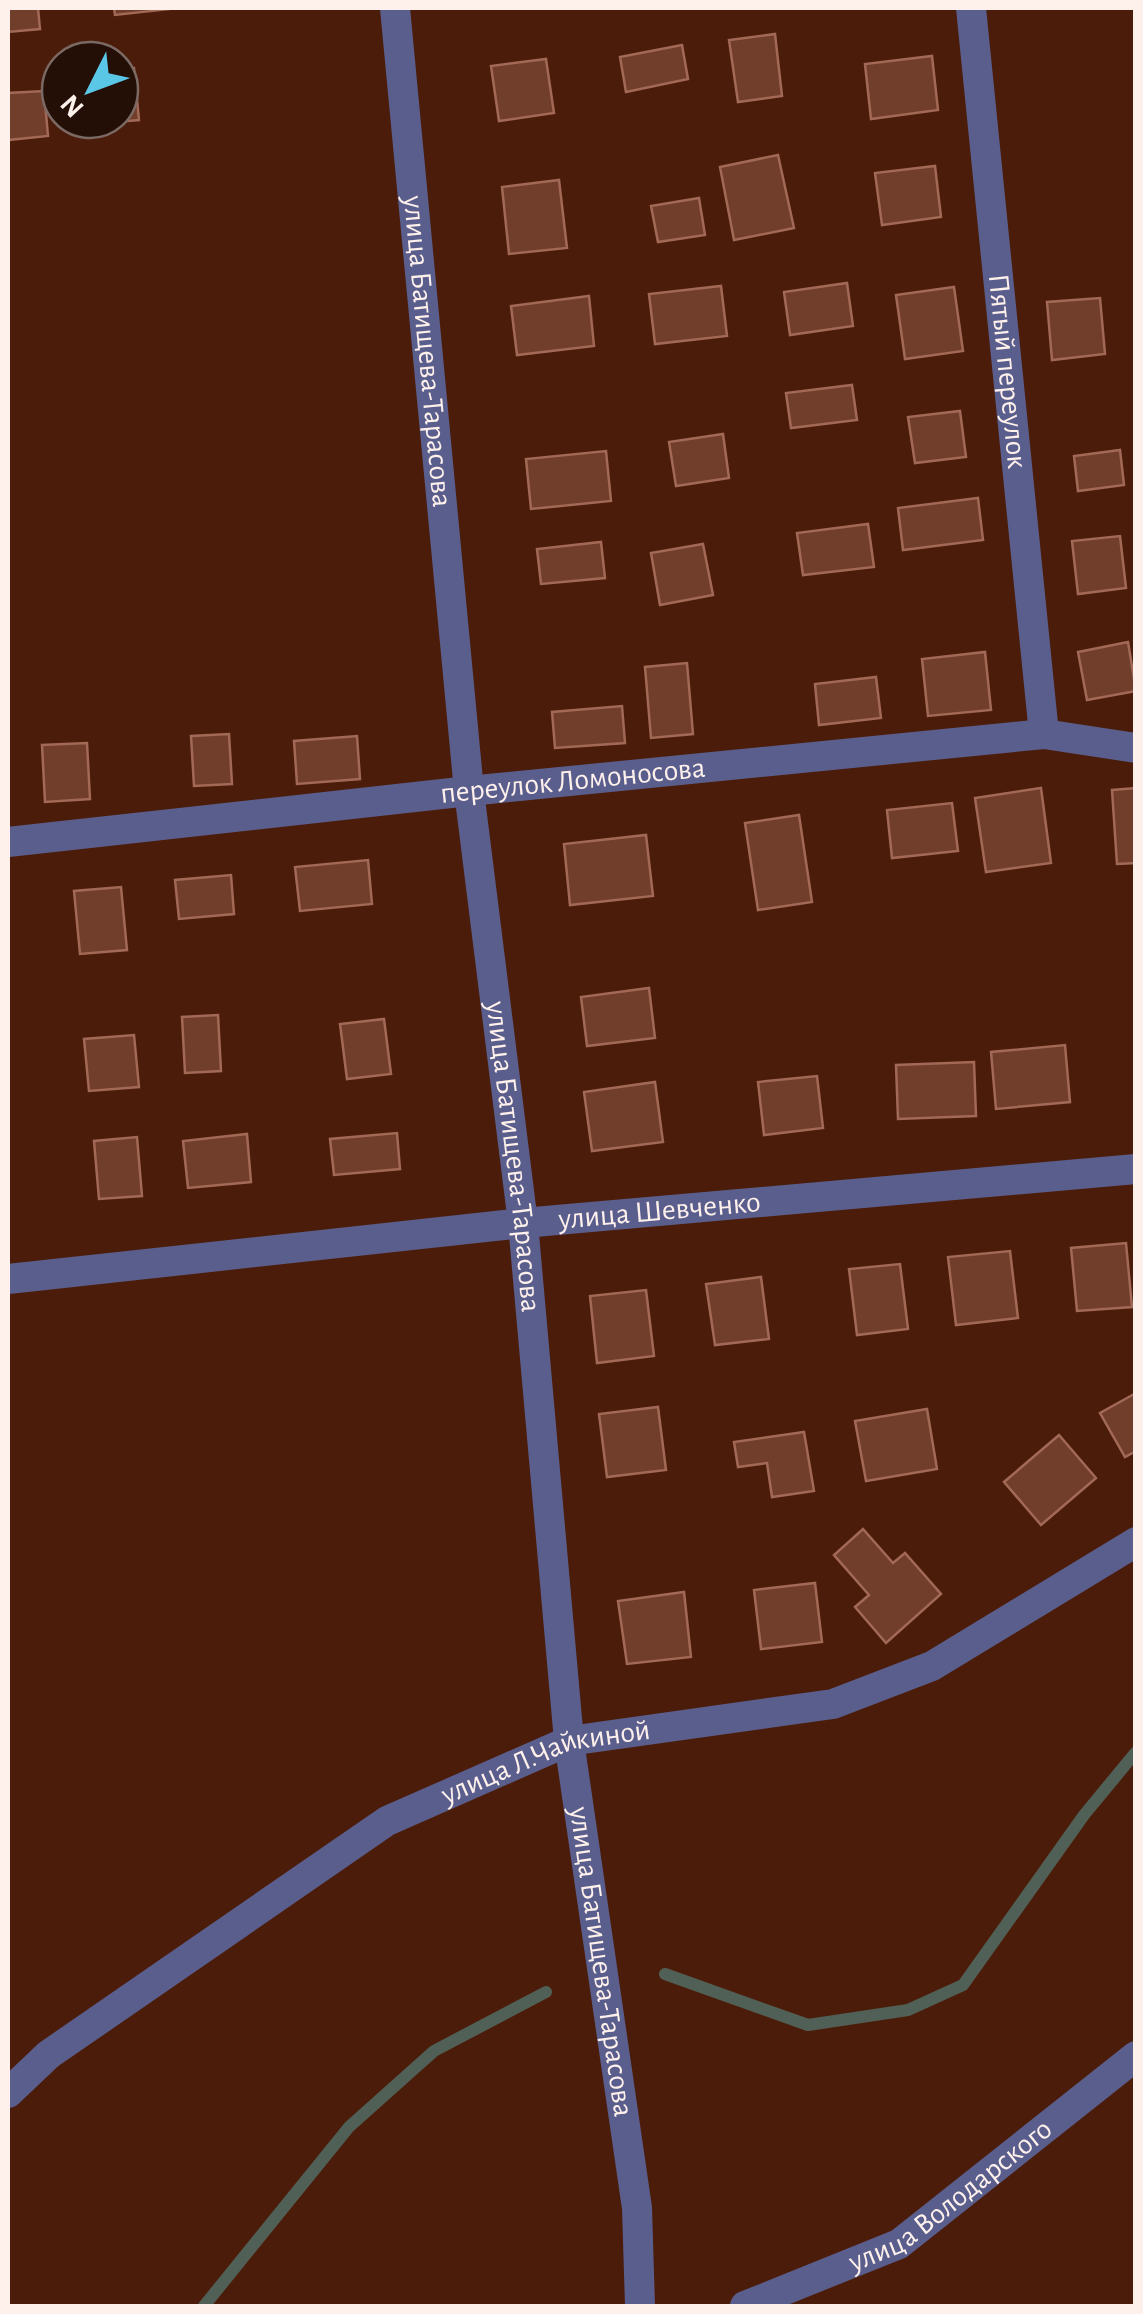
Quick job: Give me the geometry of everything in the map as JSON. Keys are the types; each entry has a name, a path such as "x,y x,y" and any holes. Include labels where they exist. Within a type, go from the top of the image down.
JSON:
{"street":[{"name":"улица Батищева-Тарасова","path":"396,8 470,791 523,1223 569,1741 637,2208 640,2306"},
{"name":"Пятый переулок","path":"972,8 1044,734"},
{"name":"переулок Ломоносова","path":"8,842 1044,734 1136,748"},
{"name":"улица Шевченко","path":"8,1279 523,1223 1136,1169"},
{"name":"улица Л.Чайкиной","path":"8,2093 48,2056 387,1820 569,1741 833,1704 932,1666 1136,1542"},
{"name":"улица Володарского","path":"745,2306 899,2244 1136,2056"}],"building":[{"path":"8,8 38,8 40,29 8,32"},
{"path":"114,8 170,8 170,9 115,15"},
{"path":"775,34 782,96 738,102 729,40"},
{"path":"682,45 688,79 626,92 620,57"},
{"path":"932,56 938,110 871,119 865,64"},
{"path":"546,59 554,113 499,121 491,66"},
{"path":"40,91 40,137 8,140 8,93"},
{"path":"778,155 794,228 734,240 720,167"},
{"path":"935,166 941,217 882,225 875,173"},
{"path":"559,180 567,248 509,254 502,187"},
{"path":"699,198 705,235 658,242 651,206"},
{"path":"847,283 853,326 790,335 784,292"},
{"path":"721,286 727,336 655,344 649,294"},
{"path":"954,287 963,351 905,359 896,295"},
{"path":"589,296 594,346 517,355 511,306"},
{"path":"1100,298 1105,354 1052,360 1047,302"},
{"path":"852,385 857,420 791,428 786,393"},
{"path":"960,411 966,457 915,463 908,417"},
{"path":"723,434 729,478 676,486 669,442"},
{"path":"1120,450 1124,485 1078,491 1074,456"},
{"path":"606,451 611,501 531,509 526,459"},
{"path":"978,498 983,540 903,550 898,508"},
{"path":"868,524 874,567 803,575 797,533"},
{"path":"1120,536 1126,588 1078,594 1072,541"},
{"path":"601,542 605,578 541,584 537,549"},
{"path":"703,544 713,595 660,605 651,553"},
{"path":"1128,642 1136,691 1087,700 1078,652"},
{"path":"985,652 991,710 928,716 922,659"},
{"path":"687,663 693,734 651,738 645,667"},
{"path":"876,677 881,718 819,725 815,684"},
{"path":"622,706 625,743 555,748 552,712"},
{"path":"229,734 232,784 194,786 191,736"},
{"path":"357,736 360,779 297,784 294,741"},
{"path":"87,743 90,799 45,802 42,745"},
{"path":"1041,788 1051,863 986,872 975,798"},
{"path":"1136,788 1136,863 1117,864 1112,790"},
{"path":"952,803 958,851 892,858 887,810"},
{"path":"799,815 812,902 758,910 745,823"},
{"path":"646,835 653,896 570,905 564,844"},
{"path":"368,860 372,904 300,911 295,867"},
{"path":"231,875 234,914 179,919 175,880"},
{"path":"121,887 127,950 80,954 74,891"},
{"path":"649,988 655,1038 587,1046 581,997"},
{"path":"218,1015 221,1071 185,1073 182,1017"},
{"path":"384,1019 391,1074 347,1079 340,1024"},
{"path":"134,1035 139,1087 89,1091 84,1039"},
{"path":"1065,1045 1070,1102 996,1109 991,1052"},
{"path":"974,1062 976,1116 898,1119 896,1065"},
{"path":"817,1076 823,1128 764,1135 758,1082"},
{"path":"655,1082 663,1142 592,1151 584,1092"},
{"path":"397,1133 400,1169 334,1175 330,1139"},
{"path":"247,1134 251,1182 188,1188 183,1141"},
{"path":"137,1137 142,1196 99,1199 94,1141"},
{"path":"1126,1243 1132,1307 1077,1311 1071,1248"},
{"path":"1010,1251 1018,1318 956,1325 948,1257"},
{"path":"900,1264 908,1329 857,1335 849,1269"},
{"path":"761,1277 769,1339 715,1345 706,1284"},
{"path":"646,1290 654,1356 597,1363 590,1296"},
{"path":"1136,1393 1136,1451 1125,1457 1100,1413"},
{"path":"658,1407 666,1470 607,1477 599,1414"},
{"path":"927,1409 937,1469 866,1481 855,1421"},
{"path":"804,1432 814,1491 772,1497 767,1463 738,1467 734,1442"},
{"path":"1059,1435 1096,1478 1041,1525 1004,1482"},
{"path":"863,1529 893,1563 905,1553 941,1594 886,1643 855,1607 869,1595 834,1555"},
{"path":"815,1583 822,1642 761,1649 754,1590"},
{"path":"684,1592 691,1657 627,1664 618,1601"}],"waterway":[{"path":"665,1974 808,2025 908,2010 963,1985 1084,1815 1136,1752"},
{"path":"204,2306 349,2127 434,2051 546,1992"}]}
